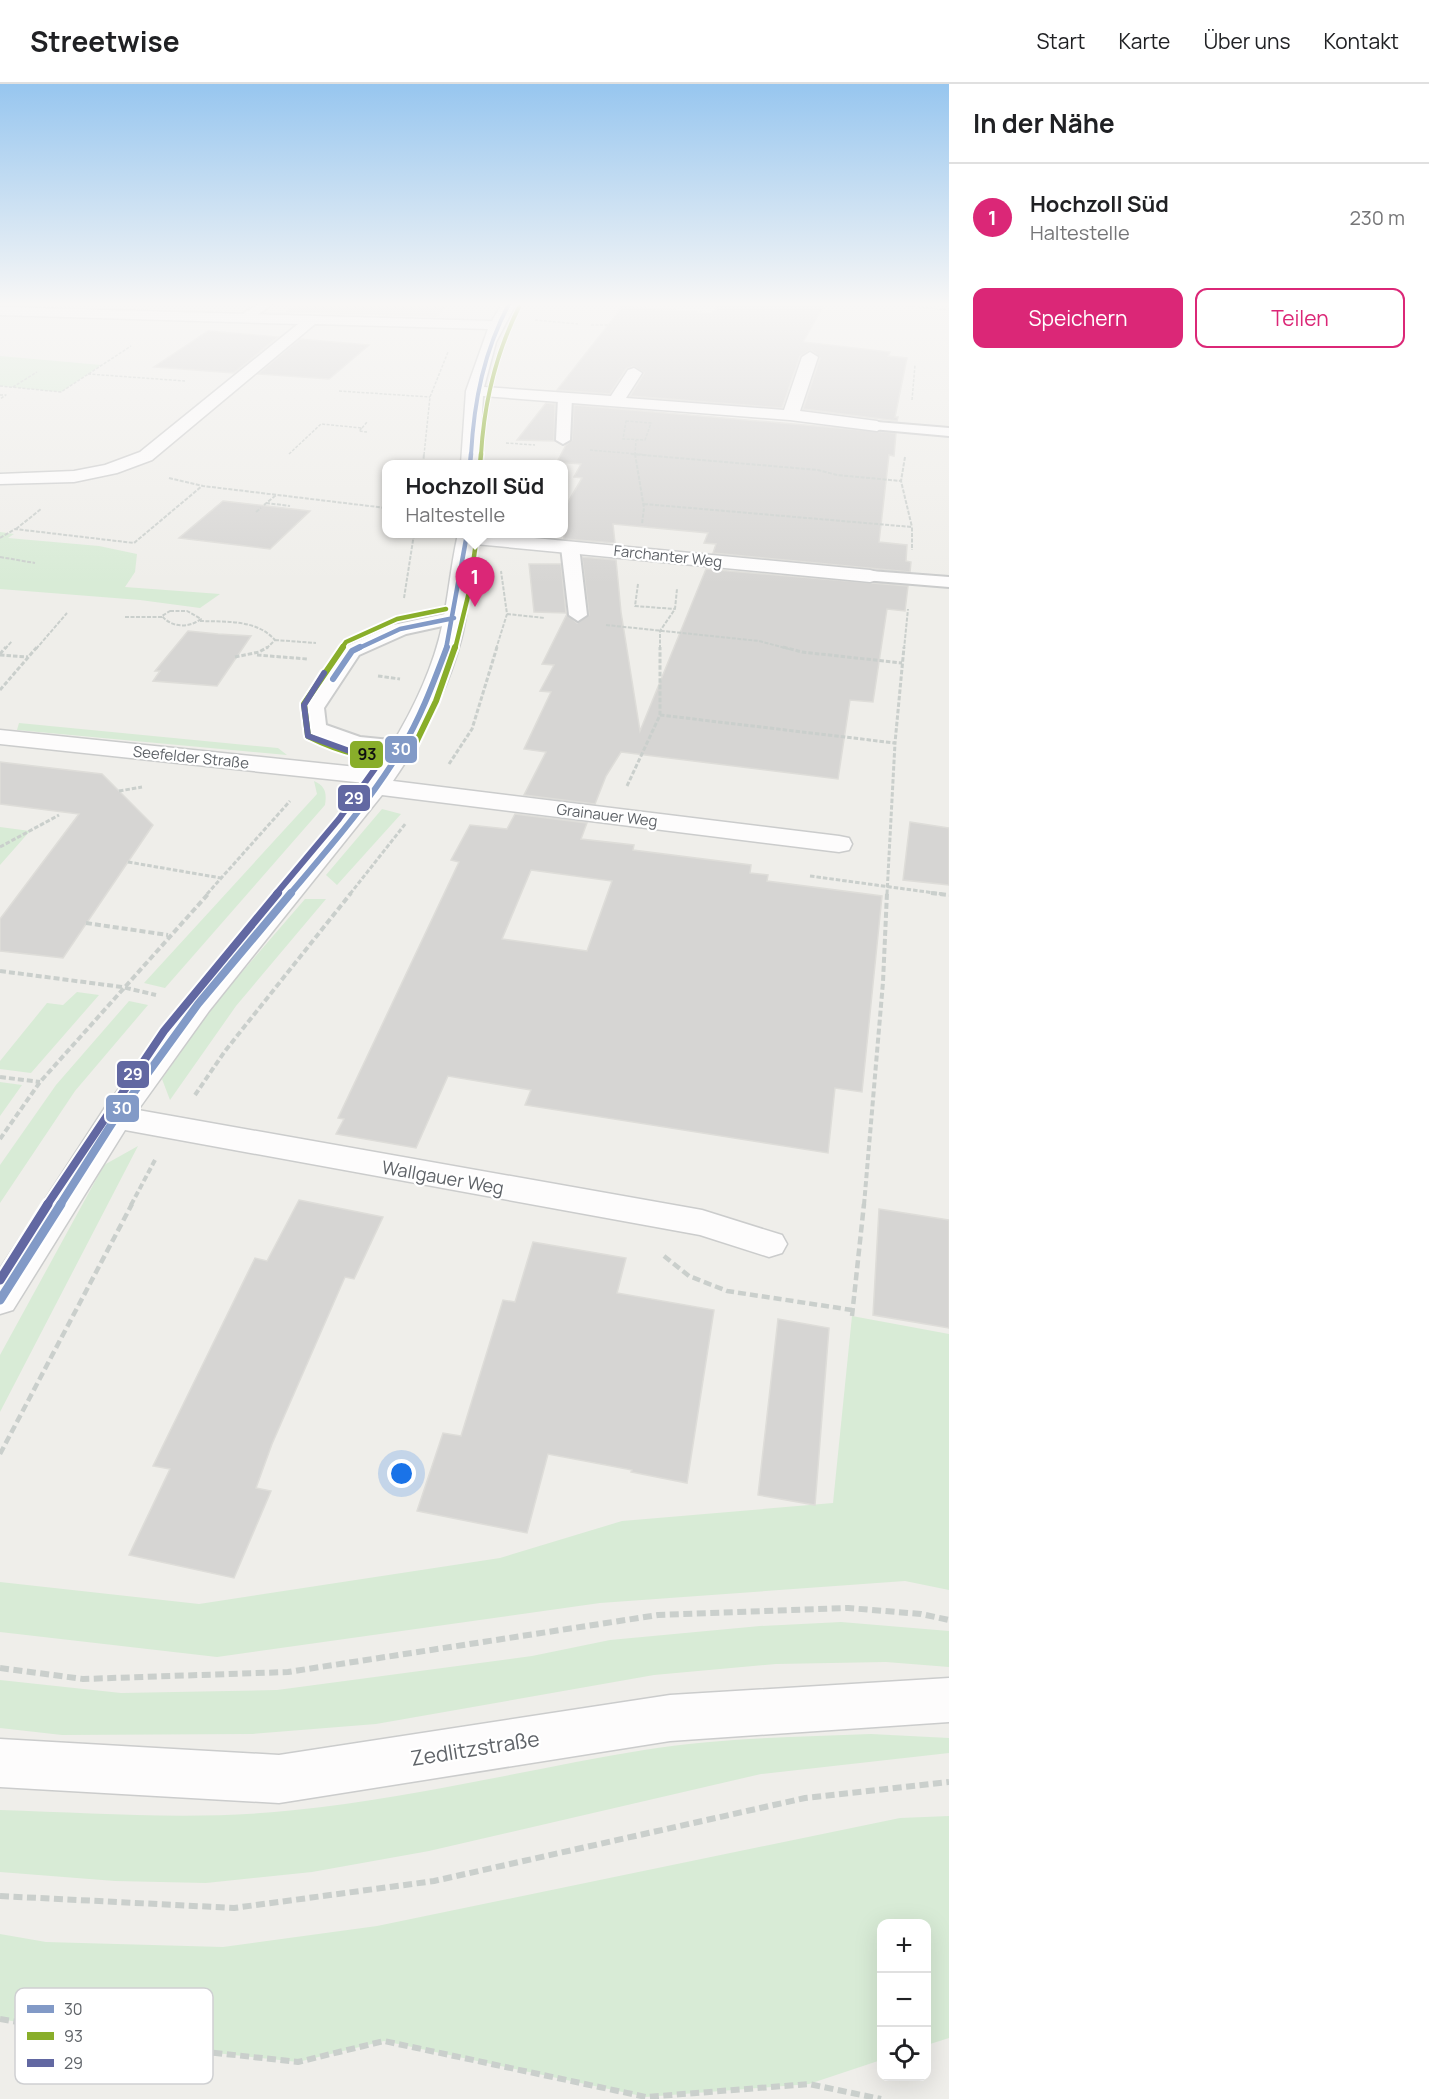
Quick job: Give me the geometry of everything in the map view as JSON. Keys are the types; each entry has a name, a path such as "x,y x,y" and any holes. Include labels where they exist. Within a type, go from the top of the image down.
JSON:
{"street":[{"path":"0,479 76,477 121,467 146,456 219,396"},
{"path":"470,460 474,396"},
{"path":"539,396 790,415 877,426"},
{"path":"615,402 619,396"},
{"path":"790,415 797,396"},
{"path":"2,1293 116,1117 198,1004 295,888 403,747 434,682 450,639 467,538"},
{"name":"Farchanter Weg","path":"484,538 870,576"},
{"name":"Seefelder Straße","path":"0,737 379,781"},
{"name":"Grainauer Weg","path":"379,781 429,793 839,844"},
{"name":"Wallgauer Weg","path":"116,1117 172,1129 702,1222 769,1244"},
{"name":"Zedlitzstraße","path":"0,1763 279,1779 670,1718 949,1700"}],"lane":[{"path":"563,440 564,398"},
{"path":"877,426 949,432"},
{"path":"570,547 578,615"},
{"path":"870,576 949,582"},
{"path":"403,747 357,742 316,729 314,708 352,651 400,629 454,618"}],"path":[{"path":"404,396 430,398"},
{"path":"367,422 359,431 367,432"},
{"path":"289,453 321,424 362,428"},
{"path":"630,553 645,519 633,453 636,440"},
{"path":"506,443 541,446"},
{"path":"587,449 818,470 837,475 901,481"},
{"path":"852,1316 862,1232 889,887 895,743 911,578 912,527 901,481 906,453"},
{"path":"121,467 203,486 382,507"},
{"path":"14,530 134,543 203,486"},
{"path":"276,495 265,504 290,506 287,508"},
{"path":"644,504 912,527"},
{"path":"0,537 4,538 42,509 31,508"},
{"path":"256,512 261,508"},
{"path":"403,606 413,538"},
{"path":"0,1454 172,1129 225,1051 429,793 472,729 507,614 496,540"},
{"path":"0,557 35,563"},
{"path":"613,816 660,715 660,631 675,609 681,558"},
{"path":"675,609 635,606 639,578 678,582"},
{"path":"162,617 165,612 187,611 198,615 200,621"},
{"path":"0,690 67,613"},
{"path":"507,614 553,619"},
{"path":"125,617 162,617 177,624 200,621 253,626 269,631 275,640"},
{"path":"597,624 759,641 802,652 902,663"},
{"path":"275,640 323,644"},
{"path":"256,655 268,648 275,640"},
{"path":"0,654 12,641"},
{"path":"0,654 28,657"},
{"path":"235,657 256,655 312,659"},
{"path":"660,715 895,743"},
{"path":"0,1139 40,1082 168,935 301,789 284,782 287,769"},
{"path":"0,847 58,815"},
{"path":"128,862 221,878"},
{"path":"889,887 949,895"},
{"path":"86,923 168,935"},
{"path":"0,971 122,987 198,1004"},
{"path":"0,1077 40,1082"},
{"path":"0,1668 83,1679 288,1672 658,1615 848,1608 921,1614 949,1620"},
{"path":"0,1896 234,1908 435,1881 805,1798 949,1782"},
{"path":"0,2019 15,2021"},
{"path":"213,2053 298,2062 384,2041 646,2097 810,2084 881,2099"}],"green space":[{"path":"0,532 14,534 8,538 99,546 137,554 135,572 125,587 220,594 200,608 140,600 0,589"},
{"path":"19,723 278,748 287,755 17,730"},
{"path":"314,781 324,790 325,805 165,988 144,983 317,794"},
{"path":"382,809 401,814 337,885 326,875"},
{"path":"0,827 30,831 0,865"},
{"path":"305,899 326,899 236,1006 170,1100 162,1079 216,1002"},
{"path":"77,992 99,995 31,1073 0,1069 0,1061 47,1003 63,1005"},
{"path":"129,1001 148,1005 75,1091 0,1203 0,1165 56,1085"},
{"path":"0,1082 22,1085 0,1116"},
{"path":"138,1146 0,1412 0,1355 104,1165"},
{"path":"852,1316 949,1334 949,1590 905,1581 600,1603 217,1657 0,1632 0,1582 199,1604 500,1558 622,1521 833,1503"},
{"path":"841,1622 949,1631 949,1667 886,1662 776,1664 654,1675 376,1724 252,1734 62,1735 0,1728 0,1680 121,1693 277,1690 532,1656 610,1640 760,1626"},
{"path":"871,1734 949,1738 949,1753 761,1774 429,1851 312,1872 206,1883 115,1881 0,1872 0,1810 184,1816 295,1810 383,1798 672,1746 757,1739"},
{"path":"949,1816 949,2038 931,2044 931,1919 877,1919 877,2061 809,2084 646,2097 384,2041 298,2062 213,2053 213,1988 15,1988 15,2021 0,2019 0,1934 46,1942 223,1947 377,1926 900,1818"}],"building":[{"path":"630,396 786,396 782,408"},
{"path":"807,396 899,396 895,417 898,417 897,421 803,409"},
{"path":"546,403 555,404 554,441 517,440"},
{"path":"574,405 896,433 894,456 889,455 879,542 907,545 906,561 911,562 910,572 713,553 716,544 704,543 708,533 613,524 615,543 564,539 568,538 568,502 582,478 574,477 581,464 558,460 566,445 572,440"},
{"path":"223,501 310,511 270,549 179,538"},
{"path":"582,557 616,560 621,612 640,731 706,569 908,586 905,611 887,609 873,702 850,700 838,779 621,752 606,776 595,804 524,795 546,752 524,749 551,692 540,691 554,665 542,664 567,614 577,623 589,615"},
{"path":"529,564 561,564 566,613 534,612"},
{"path":"188,631 251,636 217,686 153,681 160,671 155,671"},
{"path":"0,762 102,774 153,825 63,958 0,951 0,919 79,814 0,804"},
{"path":"515,814 587,823 581,839 634,845 633,850 751,865 750,873 768,875 767,881 882,896 862,1092 835,1088 828,1153 525,1105 531,1090 448,1076 416,1148 336,1134 344,1119 338,1118 459,862 451,860 470,825 507,829","holes":["531,870 612,881 587,951 502,939"]},
{"path":"910,822 949,828 949,885 903,880"},
{"path":"299,1200 383,1217 354,1279 345,1277 272,1444 256,1488 271,1491 234,1578 129,1555 170,1469 153,1466 255,1258 267,1261"},
{"path":"879,1209 949,1220 949,1328 873,1315"},
{"path":"533,1242 626,1258 617,1293 714,1310 687,1483 548,1454 527,1533 417,1511 443,1433 461,1436 503,1300 515,1302"},
{"path":"778,1319 829,1328 815,1505 758,1495"}],"transit line":[{"name":"30","path":"470,460 477,396"},
{"name":"93","path":"480,460 487,396"},
{"name":"30","path":"0,1300 116,1117 198,1004 295,888 383,777 403,747 434,682 450,639 466,538"},
{"name":"93","path":"446,609 397,619 346,642 304,704 308,736 360,754 391,757 411,753 436,701 455,647 469,592 477,538"},
{"name":"30","path":"333,679 352,651 400,629 454,618"},
{"name":"29","path":"0,1280 139,1065 214,967 339,819 384,756 355,753 308,736 304,705 324,673"}],"place":[{"name":"Hochzoll Süd","path":"475,607"}]}
